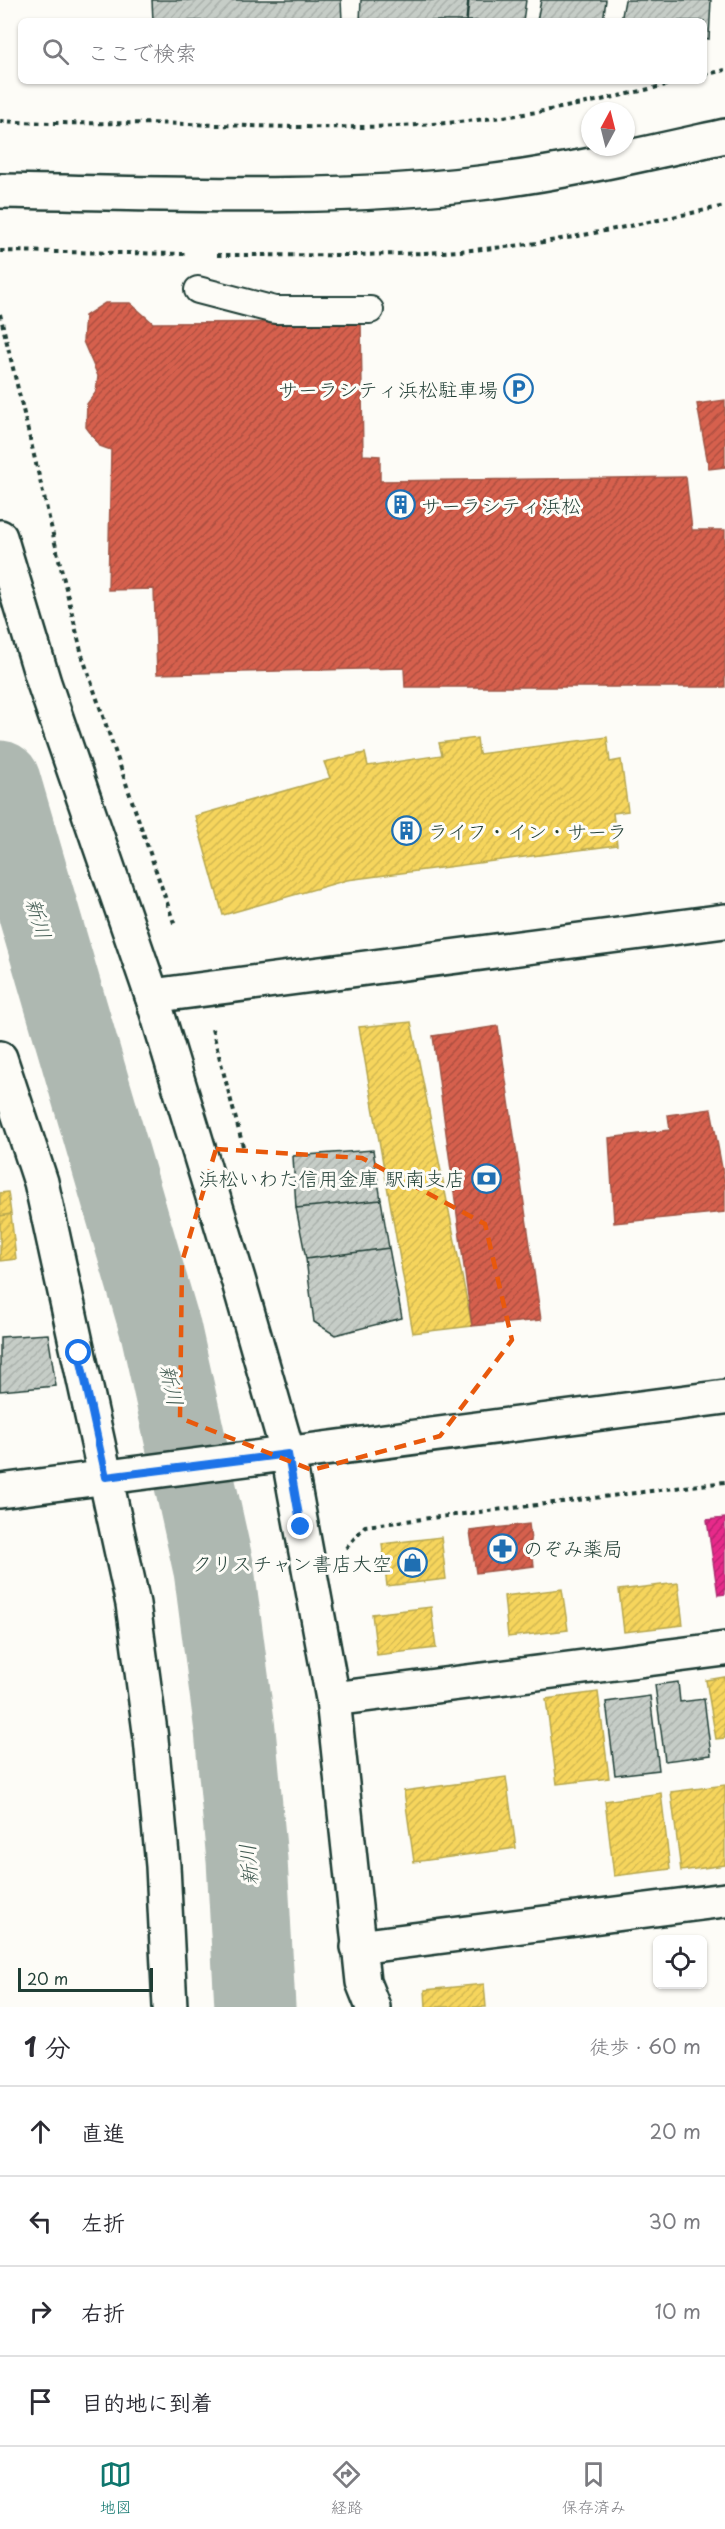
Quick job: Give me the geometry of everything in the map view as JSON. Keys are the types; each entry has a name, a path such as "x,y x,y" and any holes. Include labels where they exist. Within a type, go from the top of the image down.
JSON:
{"street":[{"path":"0,191 256,194 421,188 479,183 566,170 725,136"},
{"path":"0,537 44,683 152,996 238,1279 288,1454 333,1699 358,1947 363,1982 373,2007"},
{"path":"152,996 725,921"},
{"path":"0,1058 41,1182 118,1476 149,1728 163,1866 170,2007"},
{"path":"0,1491 725,1397"},
{"path":"333,1699 725,1649"},
{"path":"358,1947 725,1900"}],"lane":[{"path":"198,290 275,310 370,310"}],"path":[{"path":"707,74 725,70"},
{"path":"0,121 367,128 476,121 551,110 668,84"},
{"path":"216,255 442,252 549,241 725,206"},
{"path":"0,251 192,254"},
{"path":"0,314 82,655 175,926"},
{"path":"342,1553 364,1526 725,1482"}],"highlighted area":[{"path":"216,1149 362,1158 485,1224 512,1340 440,1436 312,1470 180,1418 182,1262"}],"building: 住宅":[{"name":"ライフ・イン・サーラ","path":"607,737 610,762 621,760 628,811 613,813 617,845 347,880 223,915 195,816 330,778 324,762 365,753 368,766 442,755 439,743 477,738 479,754"},
{"path":"411,1022 472,1326 413,1333 359,1027"},
{"path":"8,1192 11,1214 0,1216 0,1193"},
{"path":"11,1214 16,1259 0,1261 0,1216"},
{"path":"441,1537 446,1579 387,1586 382,1544"},
{"path":"678,1583 683,1625 624,1632 619,1590"},
{"path":"562,1589 568,1630 508,1637 504,1596"},
{"path":"431,1607 436,1648 377,1655 372,1614"},
{"path":"725,1677 725,1738 716,1739 706,1680"},
{"path":"598,1692 609,1778 557,1784 546,1699"},
{"path":"506,1777 516,1848 414,1862 404,1791"},
{"path":"725,1785 725,1865 681,1871 671,1792"},
{"path":"661,1793 670,1869 614,1876 605,1801"},
{"path":"484,1984 486,2007 426,2007 425,1990"}],"building: 商業":[{"name":"サーラシティ浜松","path":"105,303 130,303 153,323 361,322 363,455 380,456 380,481 686,477 692,530 725,530 725,687 405,687 404,668 157,674 154,589 108,590 111,450 100,446 86,427 87,404 96,392 98,376 83,341 85,316"},
{"path":"725,400 725,467 709,469 697,404"},
{"name":"浜松いわた信用金庫 駅南支店","path":"498,1026 541,1320 472,1326 433,1036"},
{"path":"711,1109 725,1184 725,1212 614,1223 609,1138 670,1130 668,1115"},
{"name":"のぞみ薬局","path":"529,1524 534,1566 476,1573 470,1531"}],"building: 医療":[{"path":"725,1518 725,1594 718,1595 707,1520"}],"building: その他":[{"path":"152,0 341,0 342,18 153,18"},
{"path":"361,0 468,0 466,18 360,18"},
{"path":"469,0 526,0 523,18 467,18"},
{"path":"541,0 606,0 603,18 538,18"},
{"path":"625,0 711,0 709,39 707,39 707,18 622,18"},
{"path":"373,1150 381,1200 296,1208 293,1156"},
{"path":"381,1200 389,1248 306,1259 296,1208"},
{"path":"389,1248 402,1318 335,1335 314,1322 306,1259"},
{"path":"48,1334 56,1386 0,1391 0,1337"},
{"path":"678,1682 680,1702 704,1699 711,1755 665,1761 655,1685"},
{"path":"650,1696 659,1770 615,1775 606,1702"}],"waterway":[{"name":"新川","path":"0,781 161,1331 214,1570 235,1730 247,1860 255,2007"}],"place":[{"name":"サーラシティ浜松駐車場","path":"519,389"},
{"name":"サーラシティ浜松","path":"400,505"},
{"name":"ライフ・イン・サーラ","path":"407,831"},
{"name":"浜松いわた信用金庫 駅南支店","path":"486,1178"},
{"name":"のぞみ薬局","path":"502,1548"},
{"name":"クリスチャン書店大空","path":"413,1563"}],"route":[{"path":"79,1353 106,1477 288,1454 301,1527"}]}
